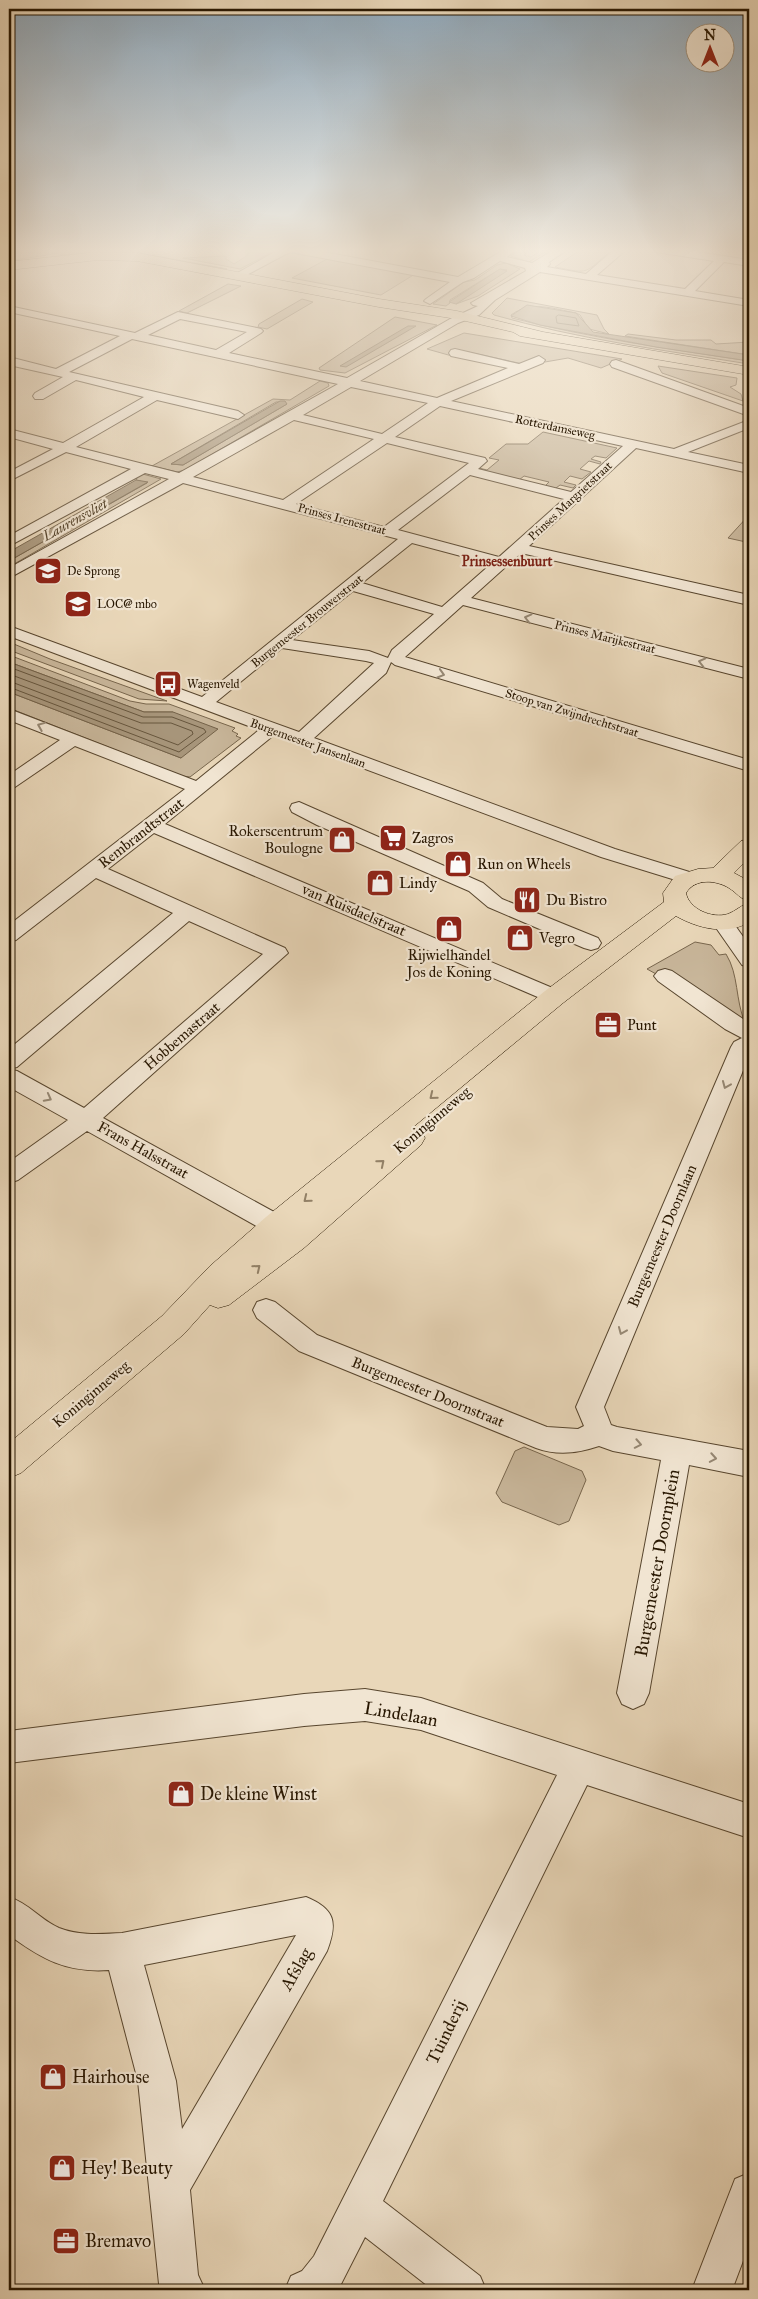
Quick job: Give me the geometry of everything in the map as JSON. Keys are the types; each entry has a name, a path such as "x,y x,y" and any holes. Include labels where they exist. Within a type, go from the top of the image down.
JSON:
{"main road":[{"path":"651,355 749,370"},
{"path":"718,876 749,846"},
{"path":"740,921 707,921 684,897 702,875 718,876 746,884"},
{"name":"Koninginneweg","path":"173,1325 220,1274 276,1225 554,997 684,897"},
{"name":"Koninginneweg","path":"9,1463 173,1325 252,1272 483,1077 625,962 684,897"}],"street":[{"path":"58,372 92,355"},
{"name":"Rotterdamseweg","path":"218,355 749,470"},
{"path":"9,574 292,416 394,355"},
{"path":"465,355 522,368"},
{"path":"287,504 438,402 539,360"},
{"path":"9,361 238,415"},
{"path":"616,364 749,412"},
{"path":"38,396 75,376"},
{"path":"9,477 66,447 156,395"},
{"path":"292,416 480,461 388,531"},
{"path":"676,453 687,447 749,424"},
{"name":"Prinses Irenestraat","path":"9,433 287,504 502,562"},
{"name":"Prinses Margrietstraat","path":"301,740 380,669 382,662 398,653 446,613 633,444"},
{"path":"9,542 143,468"},
{"path":"466,470 574,497"},
{"name":"Burgemeester Brouwerstraat","path":"204,703 409,538"},
{"path":"519,548 749,600"},
{"path":"351,585 446,613"},
{"name":"Prinses Marijkestraat","path":"460,600 749,674"},
{"name":"Burgemeester Jansenlaan","path":"9,631 608,853 619,862 684,897"},
{"name":"Stoop van Zwijndrechtstraat","path":"280,642 401,662 749,766"},
{"path":"9,714 198,788"},
{"name":"Rembrandtstraat","path":"9,935 152,825 271,729"},
{"path":"9,783 73,739"},
{"path":"299,808 324,821 476,887 495,903 591,943"},
{"name":"van Ruisdaelstraat","path":"152,825 426,940 554,997"},
{"path":"12,1057 187,912 94,870"},
{"name":"Hobbemastraat","path":"9,1174 87,1119 278,953 187,912"},
{"path":"740,921 749,960"},
{"path":"665,976 733,1024 749,1033"},
{"name":"Burgemeester Doornlaan","path":"601,1432 590,1407 742,1047 749,1044"},
{"name":"Frans Halsstraat","path":"9,1077 276,1225"},
{"name":"Burgemeester Doornstraat","path":"266,1310 308,1342 546,1439 578,1440 601,1432"},
{"name":"Burgemeester Doornplein","path":"601,1432 613,1439 677,1452 634,1693"},
{"path":"677,1452 749,1464"},
{"name":"Lindelaan","path":"9,1747 304,1710 365,1706 421,1714 749,1821"},
{"name":"Tuinderij","path":"305,2290 314,2288 328,2270 579,1765"},
{"name":"Afslag","path":"9,1914 51,1944 91,1953 122,1951 306,1915 316,1922 314,1938 170,2187"},
{"path":"122,1951 157,2081 182,2287"},
{"path":"712,2290 746,2201"},
{"path":"359,2207 466,2290"}],"shaded area":[{"path":"338,355 379,355 345,373 320,370 319,368"},
{"path":"483,355 599,355 622,359 601,368 568,358 545,362 536,359 523,364"},
{"path":"693,355 713,355 749,361 749,364"},
{"path":"658,366 737,378 736,385 730,387 741,394 743,401 662,373"},
{"path":"320,381 328,383 329,386 185,470 177,472 152,466 273,399 290,400","holes":["276,402 287,404 183,465 171,464"]},
{"path":"543,432 617,448 606,458 595,456 591,459 601,462 600,464 589,461 580,469 591,472 582,479 570,476 564,482 576,485 573,488 560,485 556,488 569,492 567,493 543,488 549,482 524,476 519,480 477,470 479,468 487,470 499,460 489,458 506,444 528,444"},
{"path":"139,473 161,479 9,567 9,561 147,483 136,480"},
{"path":"749,515 749,538 746,542 728,538"},
{"path":"9,642 50,659 167,701 139,699 9,650"},
{"path":"9,655 130,701 146,704 169,704 235,728 232,731 241,738 190,777 182,776 9,708 9,692 181,758 173,712 144,712 9,662"},
{"path":"695,942 711,945 719,955 726,954 733,970 745,1023 647,969"},
{"path":"524,1447 582,1471 586,1480 569,1521 559,1525 502,1502 496,1493 515,1451"}],"water":[{"path":"358,355 366,355 346,367 340,366"},
{"path":"711,355 749,355 749,361"},
{"path":"280,401 285,401 287,404 183,465 171,464"},
{"name":"Laurensvliet","path":"136,480 148,482 9,561 9,552"},
{"path":"9,662 144,712 173,712 218,729 181,758 9,692"}],"place":[{"name":"De Sprong","path":"48,571"},
{"name":"LOC@ mbo","path":"78,604"},
{"name":"Wagenveld","path":"168,684"},
{"name":"Zagros","path":"393,838"},
{"name":"Rokerscentrum Boulogne","path":"342,840"},
{"name":"Run on Wheels","path":"458,864"},
{"name":"Lindy","path":"380,883"},
{"name":"Du Bistro","path":"527,900"},
{"name":"Rijwielhandel Jos de Koning","path":"449,929"},
{"name":"Vegro","path":"520,938"},
{"name":"Punt","path":"608,1025"},
{"name":"De kleine Winst","path":"181,1794"},
{"name":"Hairhouse","path":"53,2077"},
{"name":"Hey! Beauty","path":"62,2168"},
{"name":"Bremavo","path":"66,2241"}],"district":[{"name":"Prinsessenbuurt","path":"507,561"}]}
